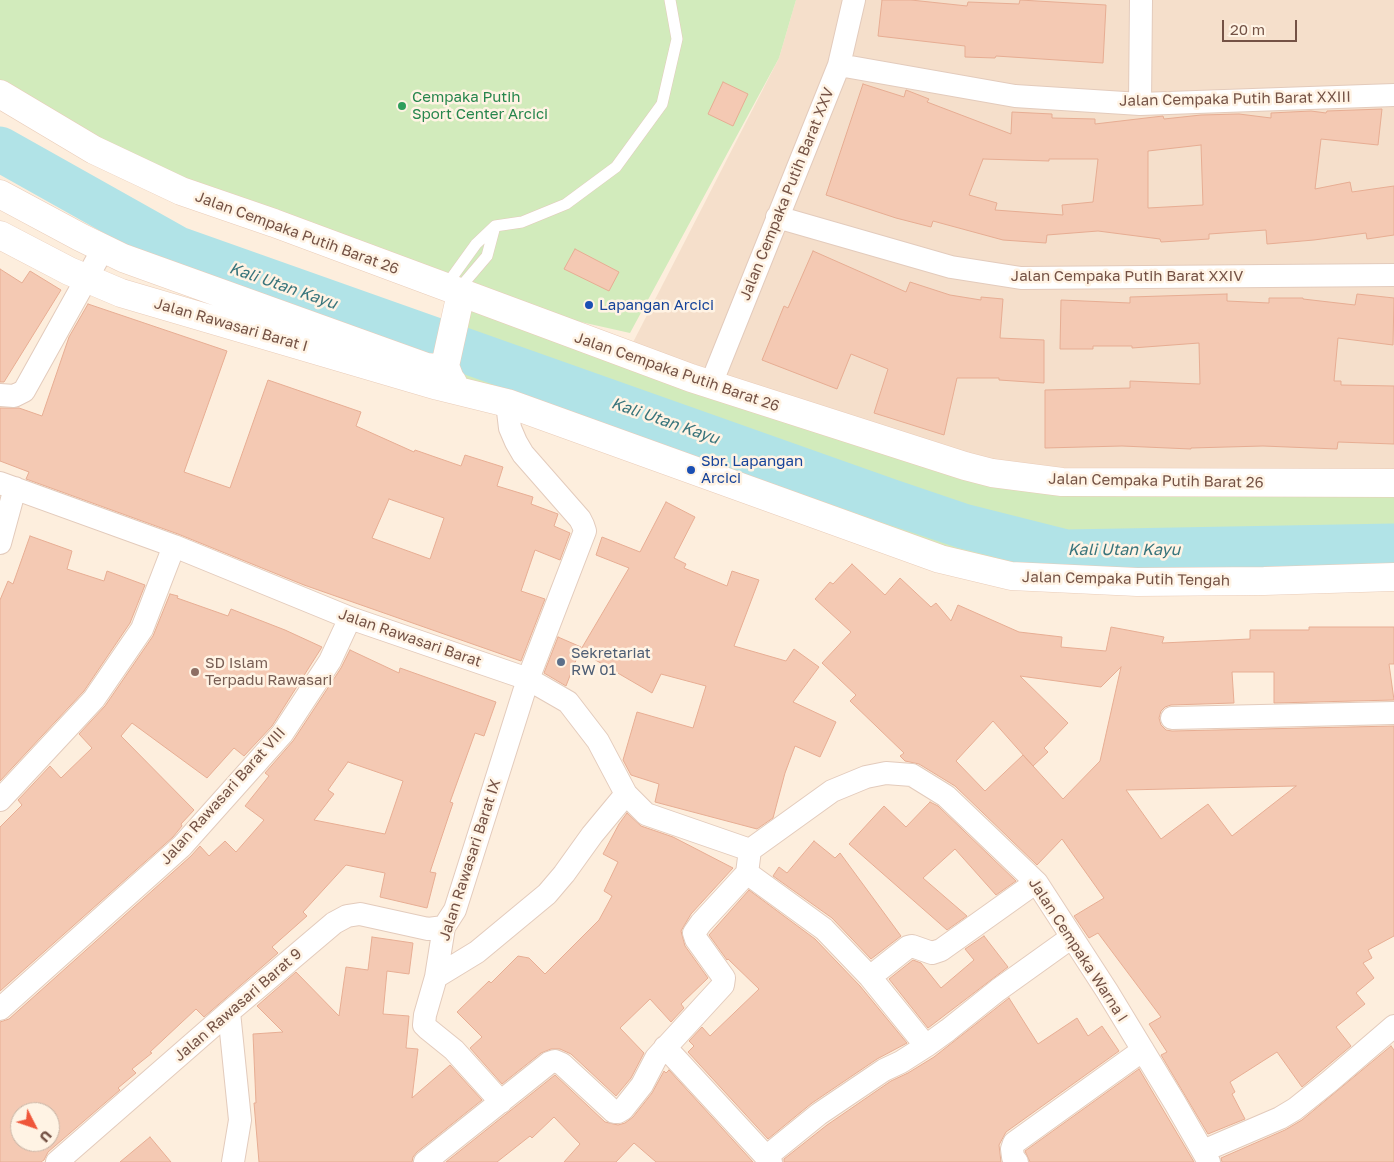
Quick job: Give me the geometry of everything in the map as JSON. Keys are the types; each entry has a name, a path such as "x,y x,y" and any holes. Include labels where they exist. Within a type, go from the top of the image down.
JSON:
{"street":[{"name":"Jalan Cempaka Putih Barat XXV","path":"711,384 838,65 854,0"},
{"path":"1140,104 1141,0"},
{"name":"Jalan Cempaka Putih Barat XXIII","path":"838,65 1014,96 1140,104 1394,95"},
{"name":"Jalan Cempaka Putih Barat 26","path":"0,94 94,150 182,192 274,223 455,295 805,416 965,466 1021,478 1062,482 1394,483"},
{"name":"Jalan Rawasari Barat I","path":"0,194 103,249 269,324 469,394"},
{"name":"Jalan Cempaka Putih Barat XXIV","path":"777,217 951,267 1021,278 1394,275"},
{"name":"Jalan Rawasari Barat I","path":"0,235 86,279 121,293 269,324 426,367 436,368 447,361"},
{"path":"0,395 14,396 24,391 103,249"},
{"path":"455,295 447,361 450,379 454,385 469,394"},
{"name":"Jalan Cempaka Putih Tengah","path":"469,394 507,403 940,559 1012,576 1137,582 1394,577"},
{"path":"425,1162 549,1063 554,1061 562,1064 614,1112 623,1109 642,1085 656,1058 723,986 724,978 696,939 694,933 700,923 747,873 750,850 646,814 626,794 598,741 568,702 528,680 584,531 584,525 523,454 510,428 507,403"},
{"path":"0,543 8,486"},
{"name":"Jalan Rawasari Barat","path":"8,486 174,546 350,618 528,680"},
{"path":"0,800 94,699 142,629 174,546"},
{"name":"Jalan Rawasari Barat VIII","path":"0,1009 182,846 282,734 330,661 350,618"},
{"name":"Jalan Rawasari Barat IX","path":"501,1102 454,1050 424,1025 425,1015 436,978 444,928 455,910 528,680"},
{"path":"1172,718 1394,713"},
{"name":"Jalan Cempaka Warna I","path":"750,850 832,791 866,777 886,773 912,774 946,796 1038,883 1143,1050 1206,1157"},
{"path":"436,978 477,952 546,894 564,874 592,835 626,794"},
{"path":"747,873 824,929 870,977 926,1046"},
{"path":"870,977 908,947 912,946 932,952 941,950 1028,888 1038,883"},
{"name":"Jalan Rawasari Barat 9","path":"57,1162 334,923 347,916 360,914 428,929 444,928"},
{"path":"665,1047 768,1159 819,1114 884,1070 926,1046 998,990 1072,937"},
{"path":"229,1012 240,1120 233,1162"},
{"path":"1206,1157 1295,1109 1394,1026"},
{"path":"1017,1162 1013,1157 1012,1149 1014,1143 1143,1050"}],"lane":[{"path":"455,295 476,244 495,226 522,222 566,204 616,167 662,104 677,39 670,0"}],"shaded area":[{"path":"796,0 1394,0 1394,483 1062,482 627,354 779,58"}],"green space":[{"path":"0,0 796,0 779,58 630,333 572,320 458,288 97,143 0,84"},
{"path":"461,296 965,466 1394,483 1394,579 1017,572 450,380"}],"building":[{"path":"882,0 911,0 967,6 968,2 1019,4 1020,0 1106,5 1103,63 996,56 995,58 965,57 965,46 878,36"},
{"path":"723,82 748,94 733,126 708,114"},
{"path":"863,84 904,97 906,90 929,99 927,102 1011,134 1012,112 1052,114 1052,118 1095,119 1095,124 1163,116 1164,119 1201,115 1239,114 1271,118 1271,113 1311,111 1326,113 1327,111 1382,109 1378,145 1321,139 1315,189 1350,182 1352,192 1394,186 1394,235 1367,239 1366,233 1267,244 1266,230 1209,234 1209,239 1161,242 1160,239 1098,231 1047,235 1046,243 1003,240 933,221 931,227 896,218 826,195","holes":["1201,145 1203,205 1148,208 1148,151","983,159 1049,161 1049,159 1098,159 1093,202 1062,205 1063,215 995,210 997,203 969,195"]},
{"path":"575,249 619,272 609,291 564,269"},
{"path":"813,251 906,292 910,282 950,295 981,300 981,297 1003,299 1000,338 1044,340 1044,383 999,380 999,378 957,378 944,435 874,413 888,369 851,354 837,389 762,360 784,306 788,308"},
{"path":"0,269 22,283 30,271 61,290 4,382 0,382"},
{"path":"1227,294 1227,301 1269,303 1269,298 1303,298 1355,305 1357,294 1394,298 1393,345 1338,338 1334,381 1341,381 1341,385 1394,386 1394,444 1338,442 1337,449 1263,446 1191,449 1122,446 1045,448 1045,390 1130,388 1130,381 1200,384 1199,343 1132,348 1132,346 1093,346 1093,349 1060,349 1061,300 1130,303 1130,297"},
{"path":"88,304 227,351 184,472 230,488 268,380 361,412 356,426 414,452 415,450 461,466 465,455 503,467 497,486 533,497 531,504 558,514 554,526 570,533 560,560 535,550 521,591 545,599 521,661 304,585 178,534 26,479 29,472 0,461 0,408 19,408 42,416 69,337","holes":["389,499 444,518 430,559 372,538"]},
{"path":"666,502 695,517 674,558 686,564 684,568 727,586 732,571 759,580 734,646 786,661 794,649 819,667 793,702 836,722 820,757 795,746 785,773 773,818 757,829 655,802 659,784 631,775 623,760 637,712 693,728 706,686 661,674 652,693 580,651 629,568 596,555 602,537 640,552"},
{"path":"30,536 72,551 67,569 104,581 107,571 145,585 130,623 84,691 0,781 0,600 8,581 13,584"},
{"path":"852,564 885,595 900,578 931,607 936,603 951,621 958,605 1019,632 1062,637 1061,647 1106,651 1111,627 1164,637 1162,643 1250,639 1250,630 1309,630 1309,627 1394,627 1394,664 1389,664 1394,700 1274,703 1274,672 1232,672 1234,703 1171,705 1161,711 1159,718 1161,725 1166,730 1172,731 1394,726 1394,936 1368,950 1372,958 1363,963 1374,978 1356,993 1365,1004 1336,1027 1351,1046 1302,1087 1277,1052 1230,1082 1235,1092 1232,1094 1245,1119 1208,1134 1161,1055 1167,1052 1149,1024 1161,1017 1098,933 1089,938 1074,916 1104,898 1062,839 1037,865 955,786 919,764 905,761 900,756 904,753 850,701 856,695 822,663 851,632 815,599 830,582 833,584","holes":["1121,667 1100,761 1063,799 1033,766 1048,752 1044,748 1068,723 1020,676 1101,687","993,721 1033,766 1023,755 985,791 956,761","1296,786 1232,836 1208,804 1161,839 1126,790"]},
{"path":"170,594 228,616 231,609 322,647 272,726 244,756 234,748 207,778 132,723 121,736 194,810 181,824 182,826 173,837 0,991 0,827 22,805 18,800 50,766 61,778 92,748 79,734 105,706 153,636"},
{"name":"Sekretariat RW 01","path":"558,637 581,647 566,686 544,673"},
{"path":"350,650 399,673 400,668 496,702 484,736 475,733 450,802 453,803 430,872 436,873 427,908 380,897 385,873 346,865 303,912 307,916 272,947 278,953 204,1017 196,1009 150,1052 152,1053 132,1069 136,1073 118,1088 120,1090 60,1142 60,1102 10,1102 10,1152 48,1152 41,1162 0,1162 0,1022 9,1019 200,846 209,856 225,841 236,852 264,820 245,806 269,776 265,773 293,741 341,668","holes":["348,762 403,781 385,834 314,820 334,794 328,790"]},
{"path":"930,802 938,806 1016,881 996,895 955,849 923,878 967,916 947,930 849,844 884,806 906,827"},
{"path":"627,813 641,826 673,837 733,868 691,914 681,931 685,946 708,978 681,1004 684,1008 671,1022 650,999 620,1028 644,1053 631,1078 616,1096 571,1054 560,1049 551,1049 541,1053 502,1084 470,1048 482,1037 457,1012 489,981 491,983 518,956 529,958 545,974 599,920 612,896 604,891 618,862 603,854"},
{"path":"814,841 835,858 840,853 901,936 871,959 832,918 773,876 779,867 787,873"},
{"path":"749,890 815,939 860,986 907,1043 877,1059 812,1103 768,1139 688,1052 694,1046 689,1041 702,1027 710,1036 759,989 727,960 709,935"},
{"path":"984,936 1008,967 928,1028 889,979 913,960 921,963 941,988 974,960 965,949"},
{"path":"372,937 413,943 409,974 387,971 383,1014 409,1016 406,1048 418,1049 412,1098 450,1065 482,1100 417,1152 412,1162 259,1162 254,1103 256,1103 253,1034 283,1032 257,1006 296,972 339,1016 346,967 368,970"},
{"path":"1009,998 1038,1044 1077,1018 1088,1036 1102,1026 1119,1051 1006,1132 999,1145 1001,1162 784,1162 784,1159 827,1125 891,1081 934,1057"},
{"path":"1391,1046 1394,1050 1394,1162 1222,1162 1221,1158 1285,1130 1302,1120"},
{"path":"1139,1069 1194,1162 1030,1162 1025,1151"},
{"path":"669,1070 753,1162 656,1162 634,1143 616,1162 564,1162 580,1144 554,1117 532,1138 530,1136 497,1162 446,1162 555,1075 605,1122 618,1125 625,1123 633,1117 652,1093 664,1071 666,1073"},
{"path":"150,1137 171,1162 120,1162"}],"waterway":[{"name":"Kali Utan Kayu","path":"0,149 178,249 963,526 1066,552 1394,546"}],"place":[{"name":"Cempaka Putih Sport Center Arcici","path":"402,106"},
{"name":"Lapangan Arcici","path":"589,305"},
{"name":"Sbr. Lapangan Arcici","path":"691,470"},
{"name":"Sekretariat RW 01","path":"561,662"},
{"name":"SD Islam Terpadu Rawasari","path":"195,672"}]}
